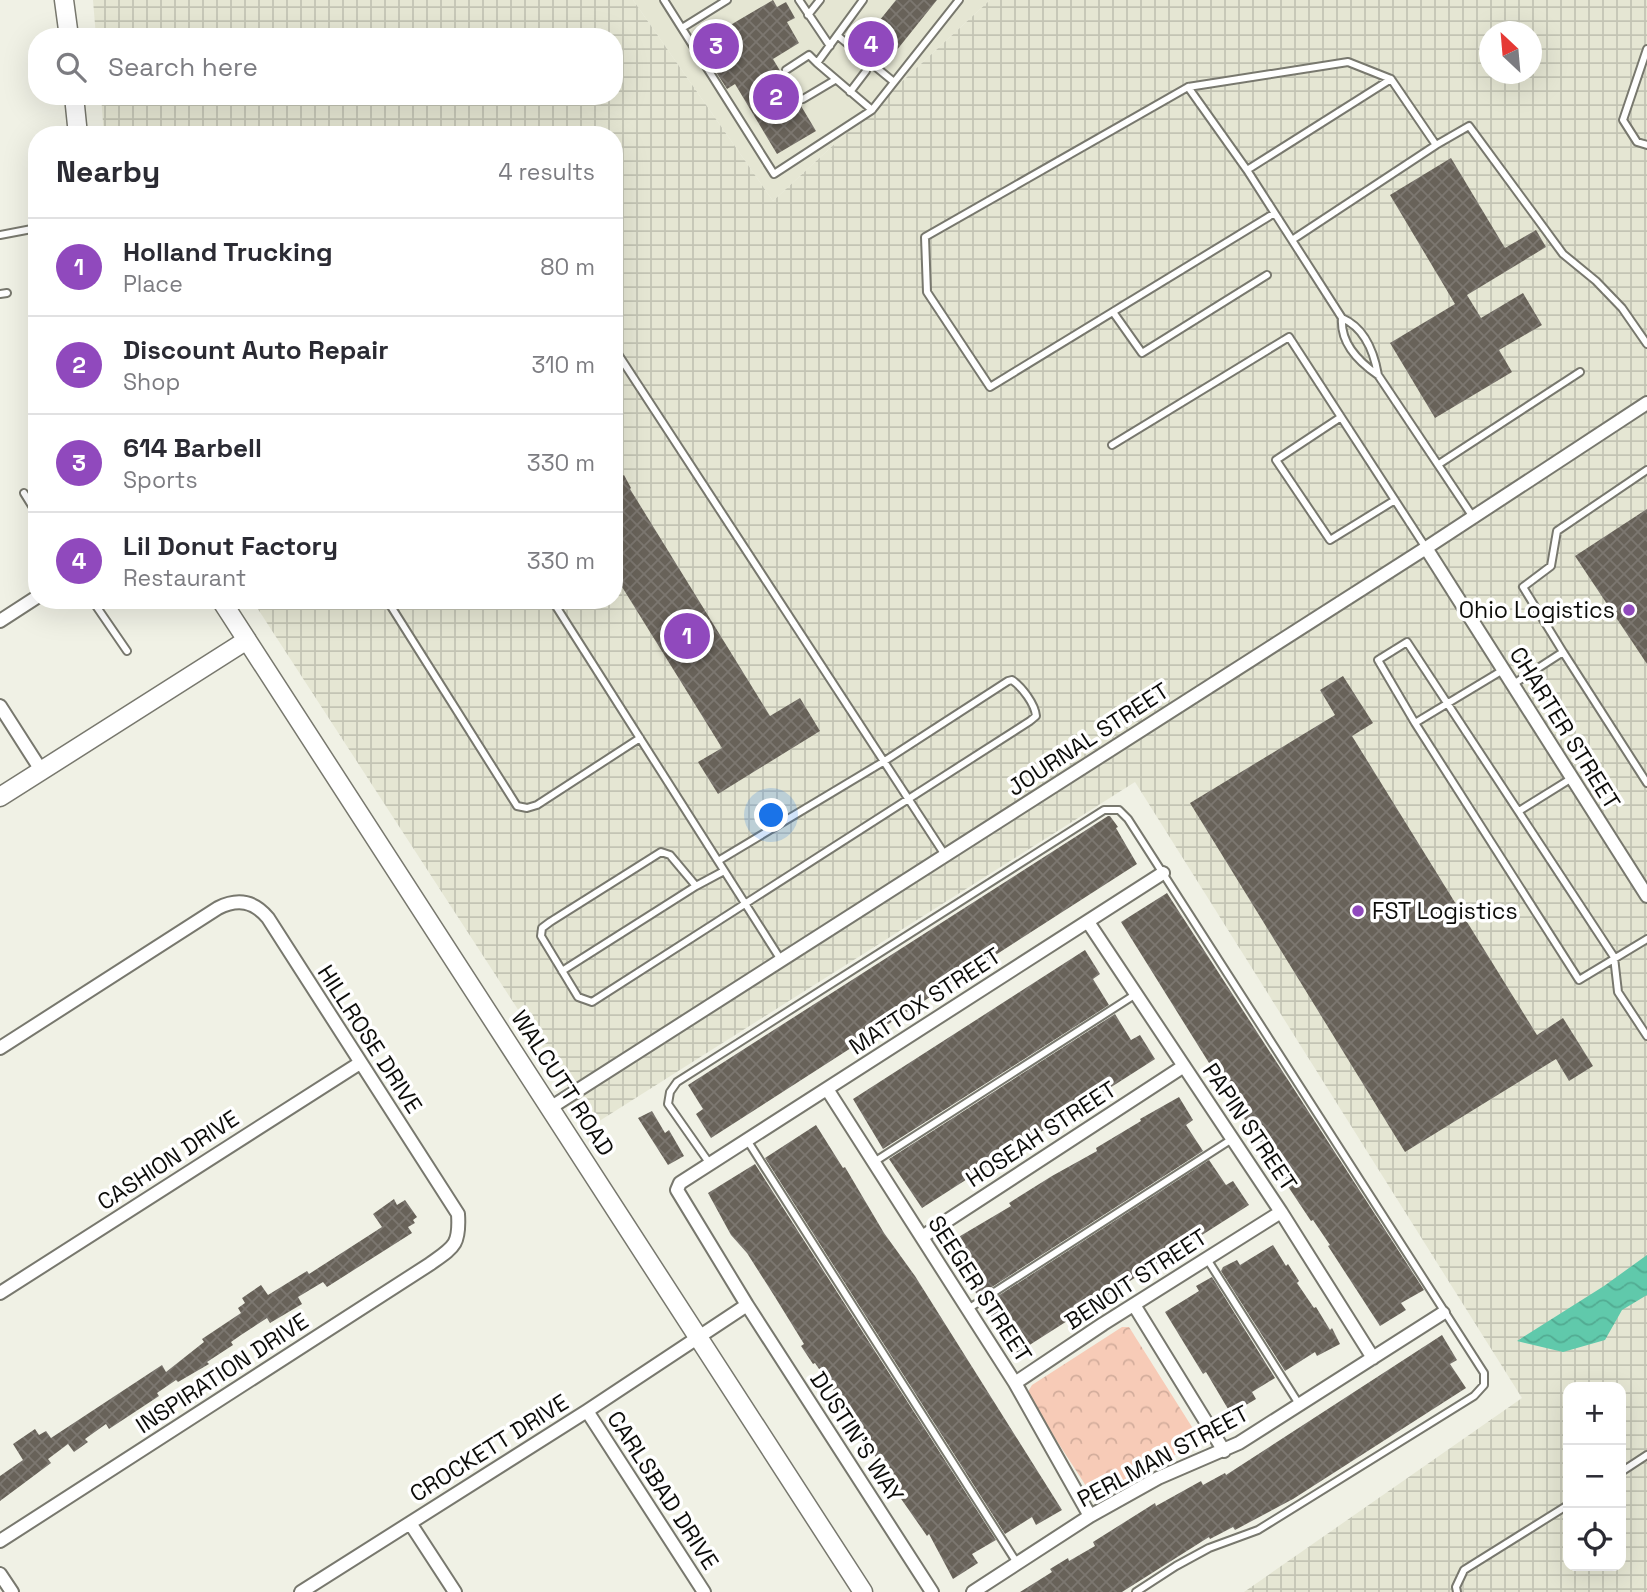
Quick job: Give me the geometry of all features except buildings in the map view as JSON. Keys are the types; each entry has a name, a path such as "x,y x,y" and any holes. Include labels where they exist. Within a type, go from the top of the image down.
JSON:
{"street":[{"path":"66,5 68,28"},
{"path":"75,105 77,126"},
{"name":"JOURNAL STREET","path":"550,1108 1426,548 1647,403"},
{"name":"CHARTER STREET","path":"1426,548 1647,896"},
{"path":"0,621 28,603"},
{"name":"WALCUTT ROAD","path":"227,609 863,1592"},
{"path":"0,797 247,640"},
{"path":"0,706 41,770"},
{"name":"MATTOX STREET","path":"710,1164 1163,873"},
{"name":"HILLROSE DRIVE","path":"0,1048 218,908 231,901 246,902 259,907 458,1214 459,1233"},
{"name":"PAPIN STREET","path":"1088,922 1281,1212 1373,1358"},
{"name":"CASHION DRIVE","path":"0,1293 360,1063"},
{"name":"HOSEAH STREET","path":"922,1237 1184,1066"},
{"name":"SEEGER STREET","path":"827,1089 1015,1383 1090,1516"},
{"name":"DUSTIN'S WAY","path":"710,1164 680,1183 677,1194 932,1592"},
{"name":"BENOIT STREET","path":"1015,1383 1281,1212"},
{"name":"INSPIRATION DRIVE","path":"0,1541 430,1264 452,1248 459,1233"},
{"path":"697,1337 747,1305"},
{"path":"1134,1305 1224,1451"},
{"name":"PERLMAN STREET","path":"978,1591 1090,1516 1158,1478 1224,1451 1443,1312"},
{"name":"CROCKETT DRIVE","path":"301,1592 697,1337"},
{"name":"CARLSBAD DRIVE","path":"587,1410 704,1592"},
{"path":"410,1523 455,1592"},
{"path":"0,1574 12,1592"}],"lane":[{"path":"664,0 774,174 872,110 959,0"},
{"path":"682,28 727,0"},
{"path":"799,0 830,46"},
{"path":"817,63 862,2 853,0"},
{"path":"808,15 819,1 825,7"},
{"path":"838,16 847,23"},
{"path":"838,36 894,82"},
{"path":"1647,49 1623,120 1637,142 1647,145"},
{"path":"786,70 809,55 872,110"},
{"path":"1273,214 990,387 927,292 925,237 1188,87 1348,62 1391,79 1436,145"},
{"path":"850,92 866,71"},
{"path":"1247,170 1391,79"},
{"path":"803,99 835,80"},
{"path":"1188,87 1247,170 1342,318 1354,323 1364,338 1374,354 1378,375"},
{"path":"1292,240 1469,126 1563,254 1596,281 1622,308 1647,344"},
{"path":"0,235 28,230"},
{"path":"1113,312 1142,353 1267,275"},
{"path":"1342,318 1341,331 1359,362 1378,375 1473,517"},
{"path":"1112,444 1289,337 1426,548"},
{"path":"623,362 945,855"},
{"path":"1439,464 1580,372"},
{"path":"1341,417 1276,460 1330,540 1395,500"},
{"path":"1647,470 1557,531 1552,566 1523,587 1647,783"},
{"path":"24,493 28,499"},
{"path":"98,609 127,651"},
{"path":"393,609 517,806 527,808 537,805 640,738"},
{"path":"558,609 781,960"},
{"path":"1647,939 1614,957 1579,980 1415,723 1378,660 1407,642 1614,957 1618,992 1647,1036"},
{"path":"1513,685 1563,652"},
{"path":"1415,723 1503,670"},
{"path":"696,886 670,855 661,852 550,922 542,928 541,936 579,997 592,1002 1030,722 1036,716 1036,710 1017,684 1012,680 1008,681 883,762 718,861"},
{"path":"1519,811 1572,778"},
{"path":"710,1164 668,1104 670,1092 677,1082 1104,810 1119,810 1128,819 1483,1373 1484,1385 1474,1396 1258,1530 1209,1548 1136,1592"},
{"path":"562,971 724,871"},
{"path":"874,1162 1136,994"},
{"path":"968,1309 1232,1139"},
{"path":"747,1140 1018,1564"},
{"path":"1207,1259 1299,1404"},
{"path":"1626,1469 1647,1455"},
{"path":"1457,1592 1456,1587 1464,1570 1563,1508"}],"shaded area":[{"path":"93,0 633,0 773,201 990,0 1647,0 1647,1592 1244,1592 1522,1398 1135,782 593,1125 258,609 623,609 623,126 103,126 102,105 623,105 623,28 95,28"},
{"path":"633,0 990,0 773,201"}],"green space":[{"path":"1122,1327 1129,1327 1197,1435 1198,1442 1096,1496 1088,1489 1029,1398 1029,1390 1032,1385"}],"water":[{"path":"1647,1255 1647,1295 1622,1310 1605,1340 1563,1352 1517,1341 1604,1286"}],"place":[{"name":"Lil Donut Factory","path":"871,44"},
{"name":"614 Barbell","path":"716,46"},
{"name":"Discount Auto Repair","path":"776,97"},
{"name":"Ohio Logistics","path":"1629,610"},
{"name":"Holland Trucking","path":"687,636"},
{"name":"FST Logistics","path":"1358,911"}]}
